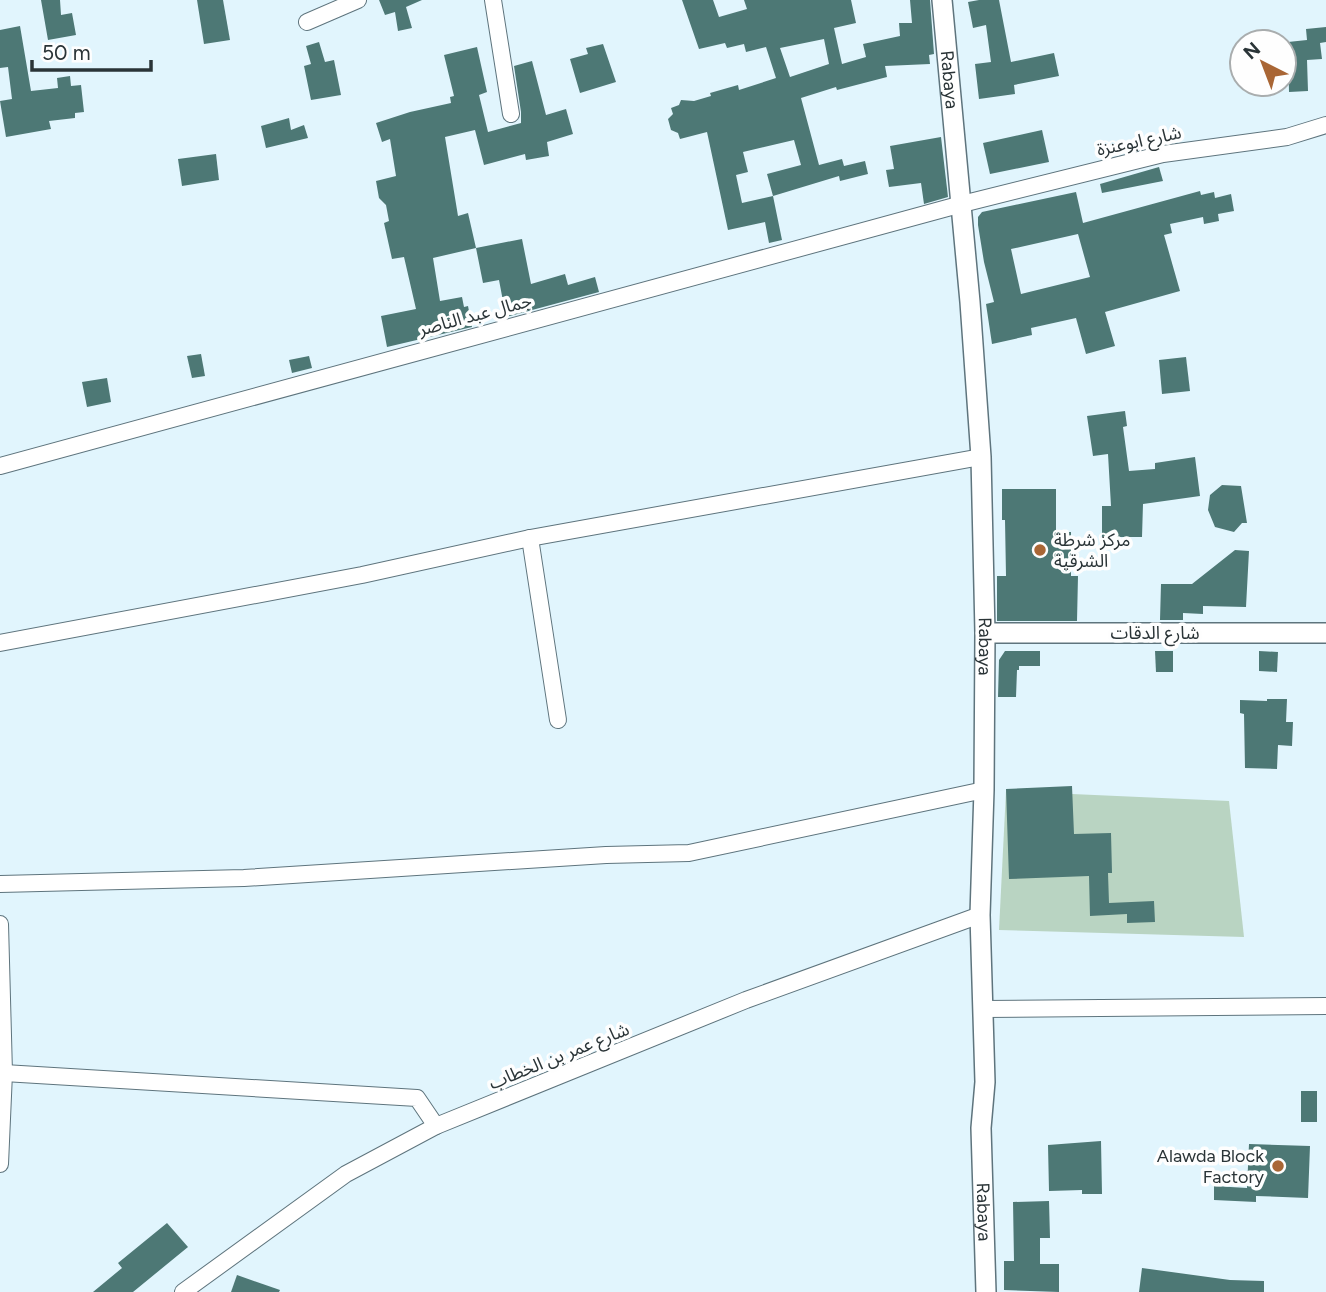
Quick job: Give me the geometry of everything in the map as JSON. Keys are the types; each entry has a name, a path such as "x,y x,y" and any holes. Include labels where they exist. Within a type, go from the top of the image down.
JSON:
{"street":[{"path":"307,22 358,0"},
{"path":"493,0 511,114"},
{"name":"Rabaya","path":"942,0 962,204 981,457 985,633 985,790 980,915 985,1082 981,1128 986,1292"},
{"name":"شارع ابوعنزة","path":"962,204 1163,154 1287,137 1326,125"},
{"name":"جمال عبد الناصر","path":"0,467 962,204"},
{"path":"0,643 362,575 530,538 981,457"},
{"path":"530,538 558,720"},
{"name":"شارع الدقات","path":"985,633 1326,633"},
{"path":"0,884 244,878 593,856 689,853 985,790"},
{"name":"شارع عمر بن الخطاب","path":"183,1292 346,1174 436,1126 746,1000 980,915"},
{"path":"0,924 4,1073 0,1164"},
{"path":"983,1009 1326,1006"},
{"path":"4,1073 416,1098 436,1126"}],"green space":[{"path":"1006,791 1229,801 1244,937 999,930"}],"building":[{"path":"41,0 60,0 61,15 72,13 76,35 48,40"},
{"path":"197,0 223,0 230,40 204,44"},
{"path":"379,0 422,0 406,7 412,28 398,31 395,12 385,15"},
{"path":"682,0 713,0 719,17 747,9 744,0 851,0 856,23 834,28 842,64 866,57 863,44 900,36 899,23 912,23 910,0 930,0 934,54 929,55 930,64 885,66 887,77 837,90 836,87 801,98 819,165 842,159 844,166 865,161 868,174 840,181 839,176 773,196 782,240 769,243 765,222 728,230 707,132 680,139 678,133 671,130 668,119 673,114 671,108 679,105 681,100 694,101 738,85 739,90 776,78 766,47 746,52 744,44 727,48 725,43 699,49","holes":["824,39 829,64 790,77 780,48","794,140 801,165 767,174 773,196 742,203 736,175 748,172 743,152"]},
{"path":"999,0 1011,62 1054,53 1059,76 1014,85 1015,94 979,99 975,64 991,62 986,25 973,28 968,2"},
{"path":"20,26 31,91 58,88 57,78 70,76 71,86 81,85 84,112 75,113 75,118 49,121 51,129 6,137 0,101 12,99 8,67 0,68 0,30"},
{"path":"1326,27 1326,42 1320,43 1322,59 1307,60 1308,91 1298,92 1298,41 1307,40 1306,29"},
{"path":"319,42 325,62 334,60 341,95 311,100 304,66 311,64 306,46"},
{"path":"603,44 616,82 580,93 570,59 588,54 586,48"},
{"path":"477,47 487,92 479,95 488,132 521,123 514,66 532,61 546,115 566,109 573,134 547,142 549,156 526,160 525,154 484,165 475,130 445,137 458,216 468,213 476,248 433,258 440,301 462,297 464,307 468,306 472,327 387,347 381,316 416,309 404,257 392,259 384,223 389,221 386,205 379,198 376,181 396,176 390,139 382,142 376,123 451,103 450,97 454,96 444,55"},
{"path":"289,118 291,130 304,125 308,138 266,148 261,126"},
{"path":"1042,130 1049,162 990,174 983,143"},
{"path":"941,137 948,197 924,204 921,183 889,187 886,170 894,169 890,146"},
{"path":"216,154 219,180 182,186 178,159"},
{"path":"1159,167 1163,181 1102,193 1100,184"},
{"path":"1200,191 1201,195 1214,192 1215,198 1231,194 1234,211 1218,214 1219,221 1204,224 1203,217 1170,224 1172,233 1164,235 1180,291 1105,312 1115,346 1086,354 1076,318 1031,328 1032,335 992,344 986,304 994,302 984,262 978,217 982,212 1076,192 1083,223","holes":["1078,234 1090,277 1021,294 1011,249"]},
{"path":"522,239 531,284 565,274 568,285 595,277 599,292 506,317 499,280 483,283 476,248"},
{"path":"201,354 205,376 192,378 187,356"},
{"path":"309,356 312,368 292,373 289,360"},
{"path":"1186,357 1190,391 1162,394 1159,360"},
{"path":"107,378 111,402 87,407 82,382"},
{"path":"1125,411 1127,426 1123,427 1129,471 1155,469 1155,463 1195,457 1200,496 1143,504 1142,537 1102,537 1102,506 1111,506 1108,454 1093,456 1087,416"},
{"path":"1222,485 1241,486 1247,523 1242,523 1234,532 1215,527 1208,510 1210,495"},
{"path":"1002,489 1056,489 1056,532 1071,532 1071,576 1078,576 1077,621 997,621 997,576 1006,576"},
{"path":"1235,550 1249,551 1246,607 1203,606 1203,614 1183,613 1183,620 1160,620 1161,584 1192,584"},
{"path":"1005,651 1040,651 1040,666 1019,666 1016,697 998,697 999,660"},
{"path":"1155,651 1173,651 1173,672 1156,672"},
{"path":"1259,651 1278,652 1277,672 1259,671"},
{"path":"1287,699 1286,722 1293,722 1292,746 1278,745 1277,769 1245,768 1244,714 1240,713 1240,700"},
{"path":"1072,786 1074,834 1111,833 1112,873 1108,873 1109,903 1154,901 1155,922 1127,923 1127,914 1090,916 1089,876 1009,879 1006,789"},
{"path":"1301,1091 1317,1091 1317,1122 1301,1122"},
{"path":"1101,1141 1102,1194 1082,1194 1082,1190 1049,1191 1048,1145"},
{"name":"Alawda Block Factory","path":"1249,1144 1310,1146 1308,1198 1256,1196 1256,1202 1214,1200 1214,1186 1247,1188"},
{"path":"1049,1201 1050,1238 1040,1238 1040,1264 1059,1264 1059,1292 1004,1290 1004,1261 1014,1261 1013,1202"},
{"path":"167,1223 188,1247 133,1292 93,1292 122,1268 118,1263"},
{"path":"1142,1268 1230,1280 1264,1281 1264,1292 1139,1292"},
{"path":"237,1275 280,1290 231,1292"}],"place":[{"name":"مركز شرطة الشرقية","path":"1040,550"},
{"name":"Alawda Block Factory","path":"1278,1166"}]}
